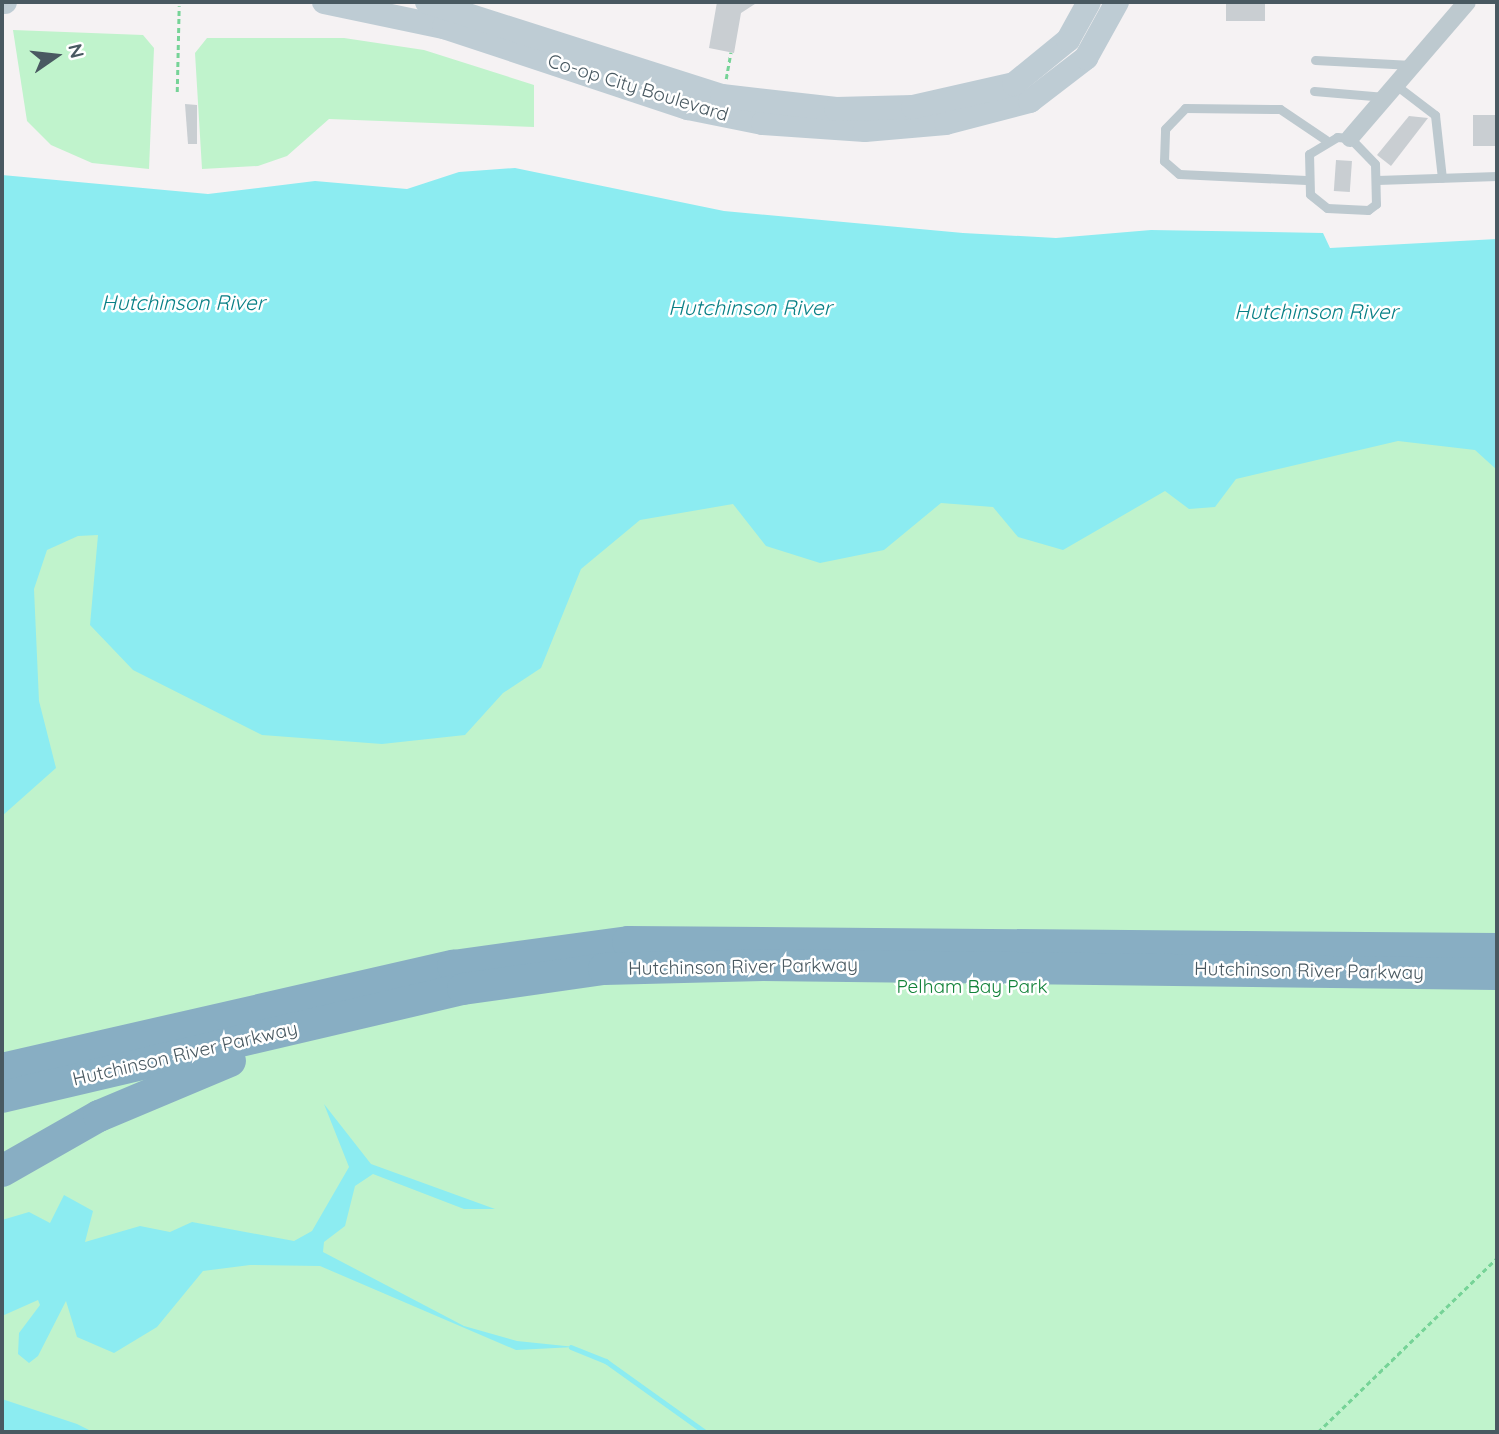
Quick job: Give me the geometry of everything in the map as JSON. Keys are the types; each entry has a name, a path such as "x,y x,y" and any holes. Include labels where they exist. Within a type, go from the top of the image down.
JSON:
{"highway":[{"name":"Hutchinson River Parkway","path":"2,1069 453,966 628,942 1497,949"},
{"name":"Hutchinson River Parkway","path":"2,1097 508,981 646,967 1497,974"},
{"path":"2,1171 99,1116 304,1026"}],"main road":[{"name":"Co-op City Boulevard","path":"324,2 377,6 698,110 763,123 865,130 946,123 1030,101 1086,58 1117,2"},
{"name":"Co-op City Boulevard","path":"427,2 722,96 836,110 913,107 988,94 1045,64 1068,40 1089,2"}],"street":[{"path":"1350,138 1467,2"}],"lane":[{"path":"1314,60 1414,66"},
{"path":"1314,91 1392,92 1435,115 1442,178"},
{"path":"1306,180 1179,174 1164,161 1165,129 1185,108 1280,109 1326,140"},
{"path":"1350,138 1375,164 1376,204 1368,211 1318,204 1306,180 1309,154 1326,140 1350,138"},
{"path":"1377,180 1497,176"}],"path":[{"path":"177,92 179,6"},
{"path":"722,96 732,52"},
{"path":"1318,1432 1497,1258"}],"green space":[{"path":"13,30 143,35 154,48 149,169 92,163 51,145 27,121"},
{"path":"207,38 344,38 424,50 534,85 534,127 329,119 287,156 258,166 202,169 195,53"},
{"name":"Pelham Bay Park","path":"2,413 1497,413 1497,1432 2,1432"}],"water":[{"name":"Hutchinson River","path":"515,168 724,211 963,233 1056,238 1151,230 1323,233 1330,248 1497,239 1497,470 1475,450 1398,441 1236,479 1215,507 1189,509 1165,491 1063,550 1018,537 993,507 941,503 884,550 820,563 766,546 733,504 640,520 581,569 541,668 503,693 465,735 382,744 262,735 133,670 90,625 98,535 78,536 47,550 34,589 39,701 56,768 2,816 2,175 208,194 315,181 407,189 459,172"},
{"path":"324,1104 371,1164 495,1209 464,1209 373,1174 355,1186 345,1226 324,1242 323,1252 464,1326 517,1341 575,1347 516,1350 320,1266 250,1265 203,1271 157,1327 114,1353 77,1337 66,1301 38,1356 29,1363 18,1354 19,1333 40,1305 38,1300 2,1316 2,1220 29,1212 50,1223 64,1195 93,1211 85,1242 140,1226 170,1232 192,1222 294,1241 312,1231 349,1167"},
{"path":"2,1399 77,1424 93,1432 2,1432"}],"building":[{"path":"717,2 758,2 741,13 734,53 709,48"},
{"path":"1226,2 1265,2 1265,21 1226,21"},
{"path":"185,104 197,105 197,144 188,144"},
{"path":"1473,115 1497,115 1497,146 1473,146"},
{"path":"1409,116 1428,118 1391,166 1377,155"},
{"path":"1336,160 1352,161 1350,192 1334,191"}],"waterway":[{"path":"571,1347 606,1361 705,1432"}]}
